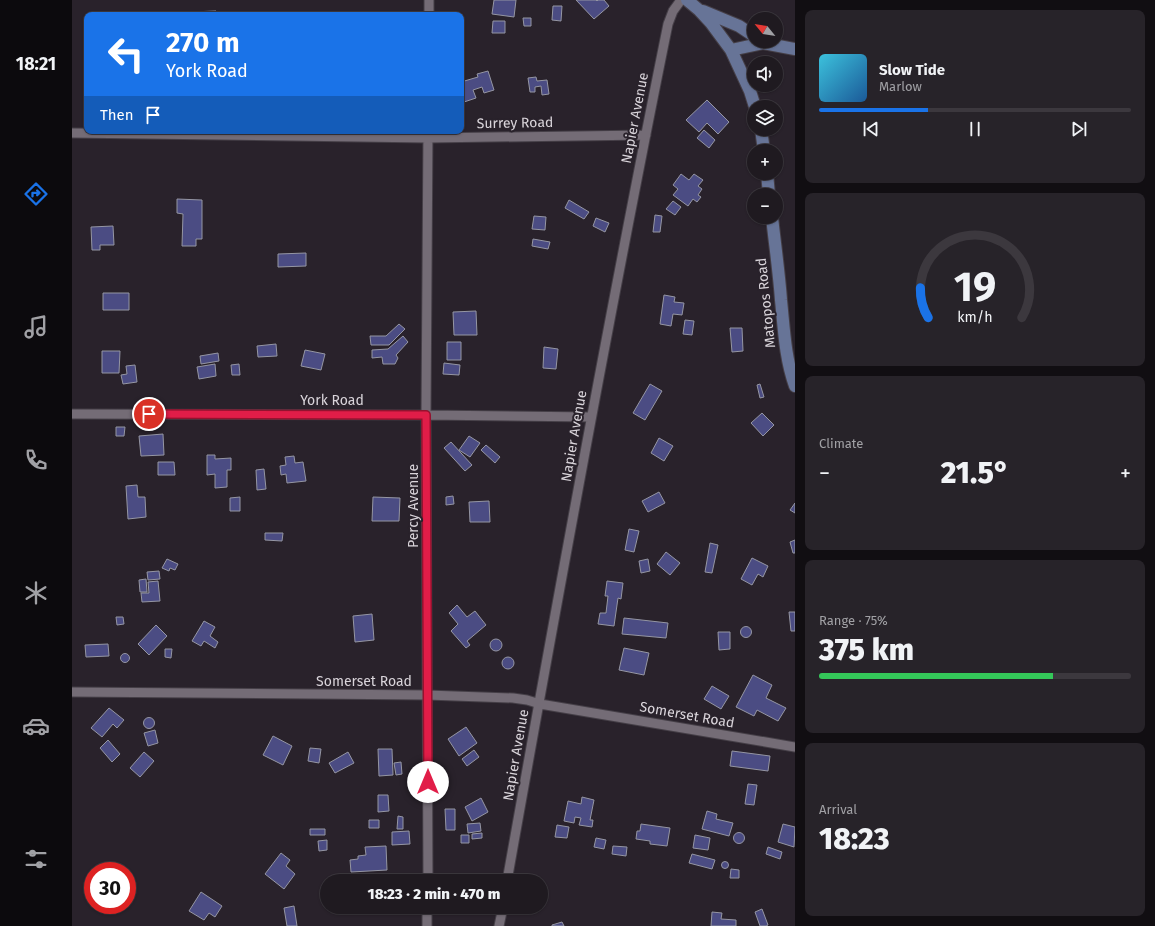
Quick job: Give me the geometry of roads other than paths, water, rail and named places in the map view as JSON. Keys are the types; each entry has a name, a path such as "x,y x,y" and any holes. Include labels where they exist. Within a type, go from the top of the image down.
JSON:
{"main road":[{"path":"688,0 718,32 731,50 753,100"},
{"path":"699,10 739,26 747,32"},
{"path":"731,50 747,44"},
{"path":"783,46 795,49"},
{"name":"Matopos Road","path":"773,224 784,341 795,386"}],"street":[{"path":"429,0 429,12"},
{"name":"Napier Avenue","path":"508,874 592,417 646,135 668,24 673,11 681,0"},
{"name":"Surrey Road","path":"72,133 84,133"},
{"name":"Surrey Road","path":"428,134 646,135"},
{"name":"Percy Avenue","path":"428,134 426,415 428,874"},
{"name":"York Road","path":"72,414 592,417"},
{"name":"Somerset Road","path":"72,692 427,695 513,698 540,704 795,747"},
{"path":"427,914 427,926"},
{"path":"499,926 502,914"}]}
